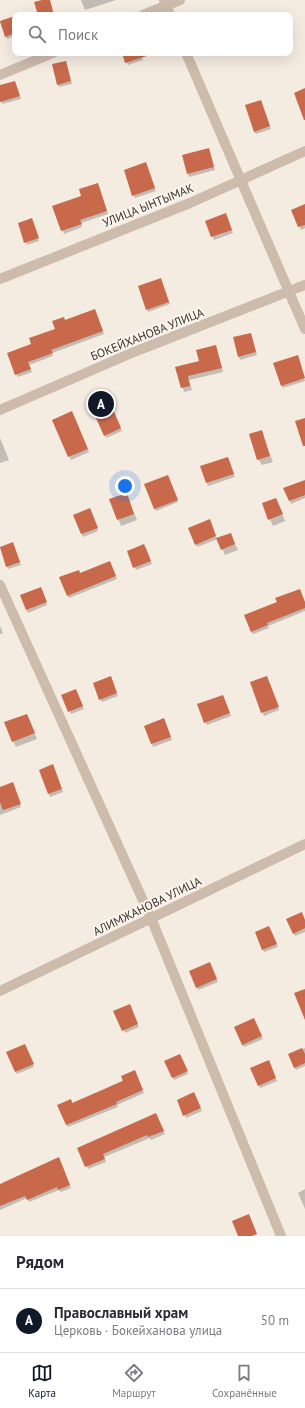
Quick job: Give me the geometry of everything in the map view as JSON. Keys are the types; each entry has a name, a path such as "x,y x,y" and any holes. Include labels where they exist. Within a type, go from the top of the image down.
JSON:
{"street":[{"path":"152,12 167,7 180,0"},
{"path":"0,75 46,56"},
{"path":"187,56 305,329"},
{"name":"УЛИЦА ЫНТЫМАК","path":"0,279 190,203 305,151"},
{"name":"БОКЕЙХАНОВА УЛИЦА","path":"0,410 134,352 305,285"},
{"path":"0,585 151,918 281,1236"},
{"name":"АЛИМЖАНОВА УЛИЦА","path":"0,991 305,844"}],"building":[{"path":"50,0 53,12 37,12 34,2"},
{"path":"12,17 12,34 5,37 0,21"},
{"path":"123,56 147,56 125,63"},
{"path":"66,61 71,81 57,85 52,64"},
{"path":"15,81 20,96 0,102 0,85"},
{"path":"305,88 305,120 304,120 294,93"},
{"path":"261,100 270,126 254,132 245,105"},
{"path":"209,148 214,167 187,174 182,155"},
{"path":"146,162 155,188 132,196 124,170"},
{"path":"98,183 107,211 80,220 82,224 61,231 52,206 81,196 79,189"},
{"path":"305,204 305,225 298,227 291,210"},
{"path":"226,213 232,230 211,237 205,221"},
{"path":"32,218 39,238 24,243 18,223"},
{"path":"161,278 169,302 146,310 138,286"},
{"path":"95,309 103,331 51,350 53,353 28,362 31,369 15,375 7,353 31,344 29,338 55,329 52,321 64,317 65,320"},
{"path":"251,333 256,352 238,357 233,337"},
{"path":"216,345 222,368 188,376 190,386 181,388 175,367 199,361 196,350"},
{"path":"298,355 305,378 281,386 273,363"},
{"path":"107,395 121,428 104,436 89,402"},
{"path":"72,411 88,449 68,457 52,420"},
{"path":"305,418 305,446 303,446 295,421"},
{"path":"262,430 270,456 257,460 249,434"},
{"path":"228,457 234,474 206,483 200,466"},
{"path":"168,475 178,500 154,509 144,484"},
{"path":"305,480 305,495 289,501 283,488"},
{"path":"127,493 134,514 117,520 109,499"},
{"path":"276,498 283,514 268,520 262,503"},
{"path":"90,508 98,528 81,534 73,515"},
{"path":"210,519 216,536 195,545 188,528"},
{"path":"231,533 235,544 221,550 216,538"},
{"path":"13,542 20,562 6,567 0,547"},
{"path":"144,544 151,561 133,568 127,551"},
{"path":"110,561 116,576 67,596 59,577 79,570 80,573"},
{"path":"41,587 47,602 26,610 20,595"},
{"path":"300,589 305,602 305,608 267,623 268,625 251,632 244,615 277,602 275,598"},
{"path":"111,676 117,693 99,700 93,683"},
{"path":"267,676 279,707 261,713 250,682"},
{"path":"76,689 83,706 68,712 61,695"},
{"path":"223,695 230,713 204,723 197,704"},
{"path":"27,714 35,733 12,742 4,722"},
{"path":"164,718 171,737 151,744 144,726"},
{"path":"53,764 62,789 48,794 39,770"},
{"path":"13,782 21,804 3,810 0,802 0,787"},
{"path":"302,912 305,920 305,928 293,934 286,919"},
{"path":"269,926 277,944 262,950 255,932"},
{"path":"210,962 217,979 196,988 189,971"},
{"path":"305,989 305,1020 294,993"},
{"path":"130,1004 138,1024 122,1031 113,1011"},
{"path":"254,1018 262,1036 242,1045 234,1027"},
{"path":"25,1044 34,1064 15,1072 6,1052"},
{"path":"302,1048 305,1054 305,1063 294,1068 288,1054"},
{"path":"180,1054 188,1071 172,1078 164,1061"},
{"path":"269,1060 276,1078 258,1086 250,1068"},
{"path":"135,1070 143,1090 116,1102 117,1104 66,1125 57,1105 71,1099 72,1103 123,1081 121,1076"},
{"path":"194,1092 201,1108 183,1116 177,1100"},
{"path":"156,1113 164,1131 148,1137 147,1135 103,1154 105,1159 85,1167 77,1148"},
{"path":"59,1157 70,1185 58,1190 57,1187 27,1200 25,1196 0,1206 0,1184"},
{"path":"249,1214 257,1234 252,1236 238,1236 232,1221"}],"place":[{"name":"Православный храм","path":"101,404"}]}
